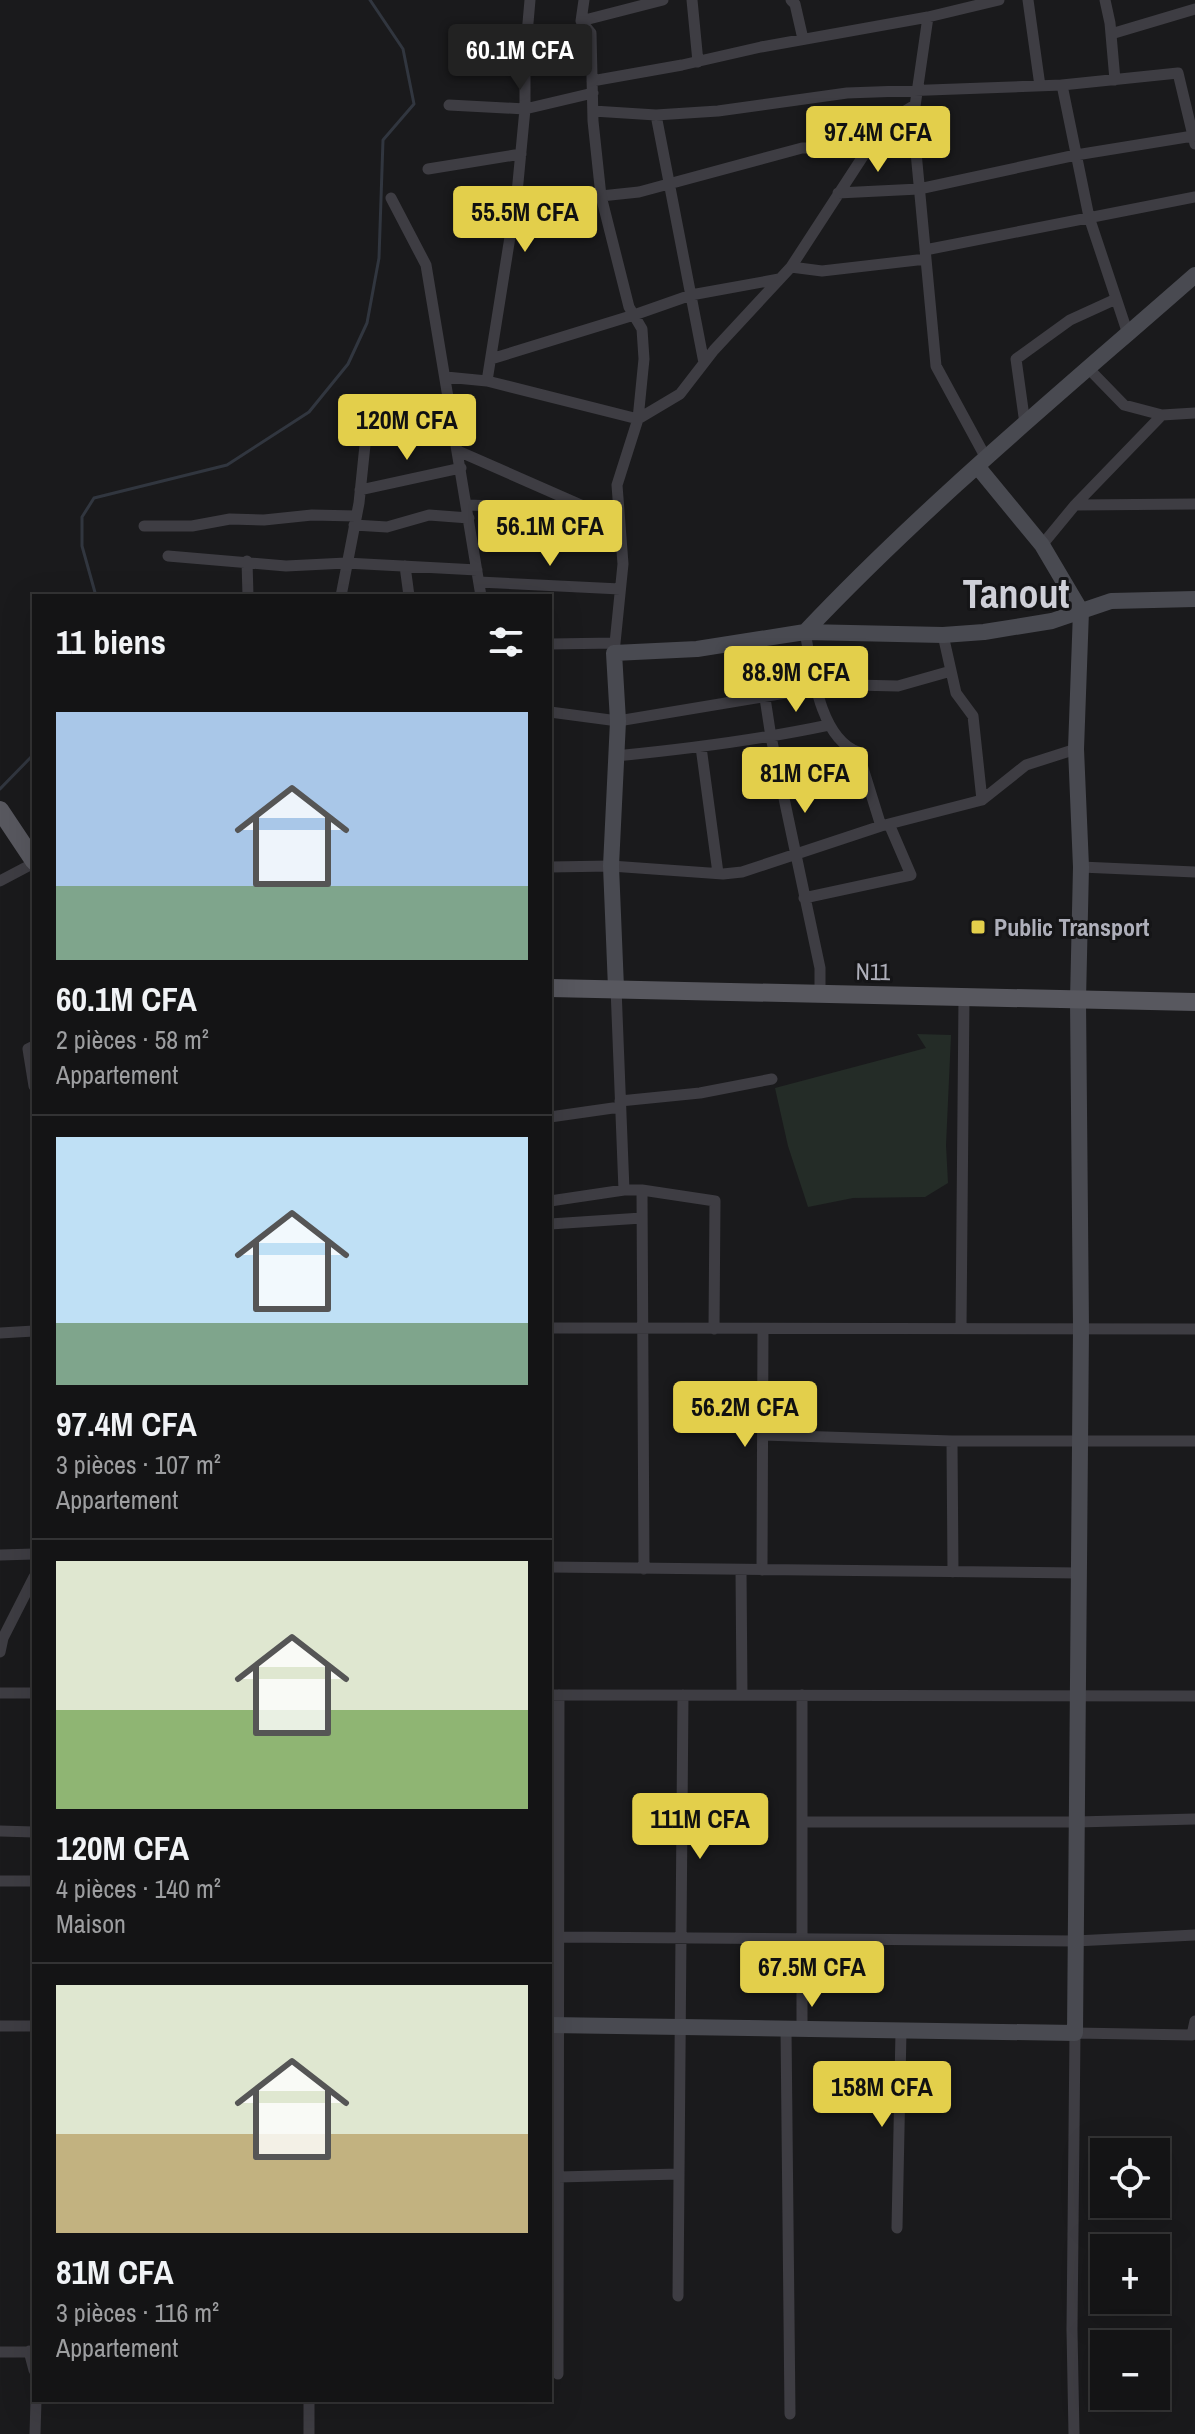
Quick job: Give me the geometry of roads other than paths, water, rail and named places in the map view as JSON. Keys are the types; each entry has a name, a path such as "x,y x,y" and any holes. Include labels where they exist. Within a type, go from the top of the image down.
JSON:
{"main road":[{"path":"0,811 32,859"},
{"name":"N11","path":"552,988 1195,1002"}],"street":[{"path":"487,381 517,193 530,0"},
{"path":"584,0 581,21 591,33 593,111 601,196 629,307 642,329 644,359 638,419 617,485 623,564 615,648 618,721 611,866 624,1190"},
{"path":"581,21 663,0"},
{"path":"692,0 698,62"},
{"path":"791,0 795,4 803,39"},
{"path":"449,105 525,109 592,87 698,62 999,0"},
{"path":"1028,0 1040,86"},
{"path":"1105,0 1115,80"},
{"path":"1111,34 1195,9"},
{"path":"928,17 913,120 936,366 982,462 1042,545 1081,611 1076,749 1081,867 1078,1000 1081,1328 1072,2314 1074,2434"},
{"path":"593,111 656,115 718,111 847,93 1062,85 1178,73 1194,140 1076,155 919,189 838,193"},
{"path":"1062,85 1089,217 1128,334"},
{"path":"446,377 487,381 638,419 680,394 791,267 884,124 915,105"},
{"path":"656,115 704,363"},
{"path":"601,196 639,192 802,148 869,148"},
{"path":"428,169 521,154"},
{"path":"791,267 822,271 925,255 1089,217 1195,197"},
{"path":"391,198 426,265 481,594"},
{"path":"805,632 858,576 982,462 1195,275"},
{"path":"491,359 691,295 780,279"},
{"path":"1025,424 1016,359 1070,320 1116,299"},
{"path":"1088,368 1124,405 1162,415 1195,413"},
{"path":"1042,545 1075,505 1162,415"},
{"path":"341,594 360,490 368,416 458,447 590,509"},
{"path":"360,490 461,468"},
{"path":"1075,505 1195,504"},
{"path":"467,505 618,510"},
{"path":"144,526 192,526 230,519 264,520 312,515 387,527 429,515 469,518"},
{"path":"168,556 286,566 346,563 405,566 620,589"},
{"path":"247,561 248,594"},
{"path":"405,566 409,594"},
{"path":"552,644 697,649 805,632 943,635 1052,621 1111,601 1195,599"},
{"path":"804,898 911,875 885,825 858,752 849,749 829,725 816,688 805,632"},
{"path":"943,635 956,693 973,716 982,800"},
{"path":"751,641 820,968 820,995"},
{"path":"552,712 618,721 816,688 898,686 951,671"},
{"path":"615,756 771,737 829,725"},
{"path":"701,747 718,873"},
{"path":"552,867 611,866 731,874 742,872 885,825 982,800 1026,765 1076,749"},
{"path":"0,881 32,863"},
{"path":"1081,867 1195,872"},
{"path":"961,1328 964,997"},
{"path":"32,1047 28,1049 32,1074"},
{"path":"552,1117 772,1079"},
{"path":"642,1190 644,1569"},
{"path":"552,1201 642,1190 715,1201 714,1329"},
{"path":"552,1224 642,1218"},
{"path":"552,1328 1195,1329"},
{"path":"762,1570 763,1329"},
{"path":"0,1333 32,1331"},
{"path":"763,1435 952,1441 1195,1441"},
{"path":"952,1441 953,1572"},
{"path":"0,1555 32,1554"},
{"path":"552,1567 1079,1573"},
{"path":"741,1570 742,1695"},
{"path":"0,1652 3,1638 32,1581"},
{"path":"0,1693 32,1693"},
{"path":"558,2374 554,2280 558,2177 554,2145 554,2025 558,1937 554,1897 554,1695 1195,1696"},
{"path":"678,2296 683,1695"},
{"path":"790,2414 794,2029 802,1938 802,1695"},
{"path":"802,1822 1195,1819"},
{"path":"0,1831 32,1832"},
{"path":"0,1881 32,1881"},
{"path":"558,1937 1075,1941 1195,1935"},
{"path":"554,2025 1192,2035 1195,2021"},
{"path":"0,2026 32,2026"},
{"path":"897,2228 901,2031"},
{"path":"558,2177 679,2174"},
{"path":"0,2352 31,2352"},
{"path":"35,2434 36,2402"},
{"path":"309,2402 309,2434"}],"waterway":[{"path":"95,594 82,546 82,517 94,498 227,465 309,412 348,364 367,323 379,258 383,140 414,104 403,49 370,0"},
{"path":"0,789 32,756"}],"place":[{"name":"Public Transport","path":"978,927"}],"district":[{"name":"Tanout","path":"1016,593"}]}
